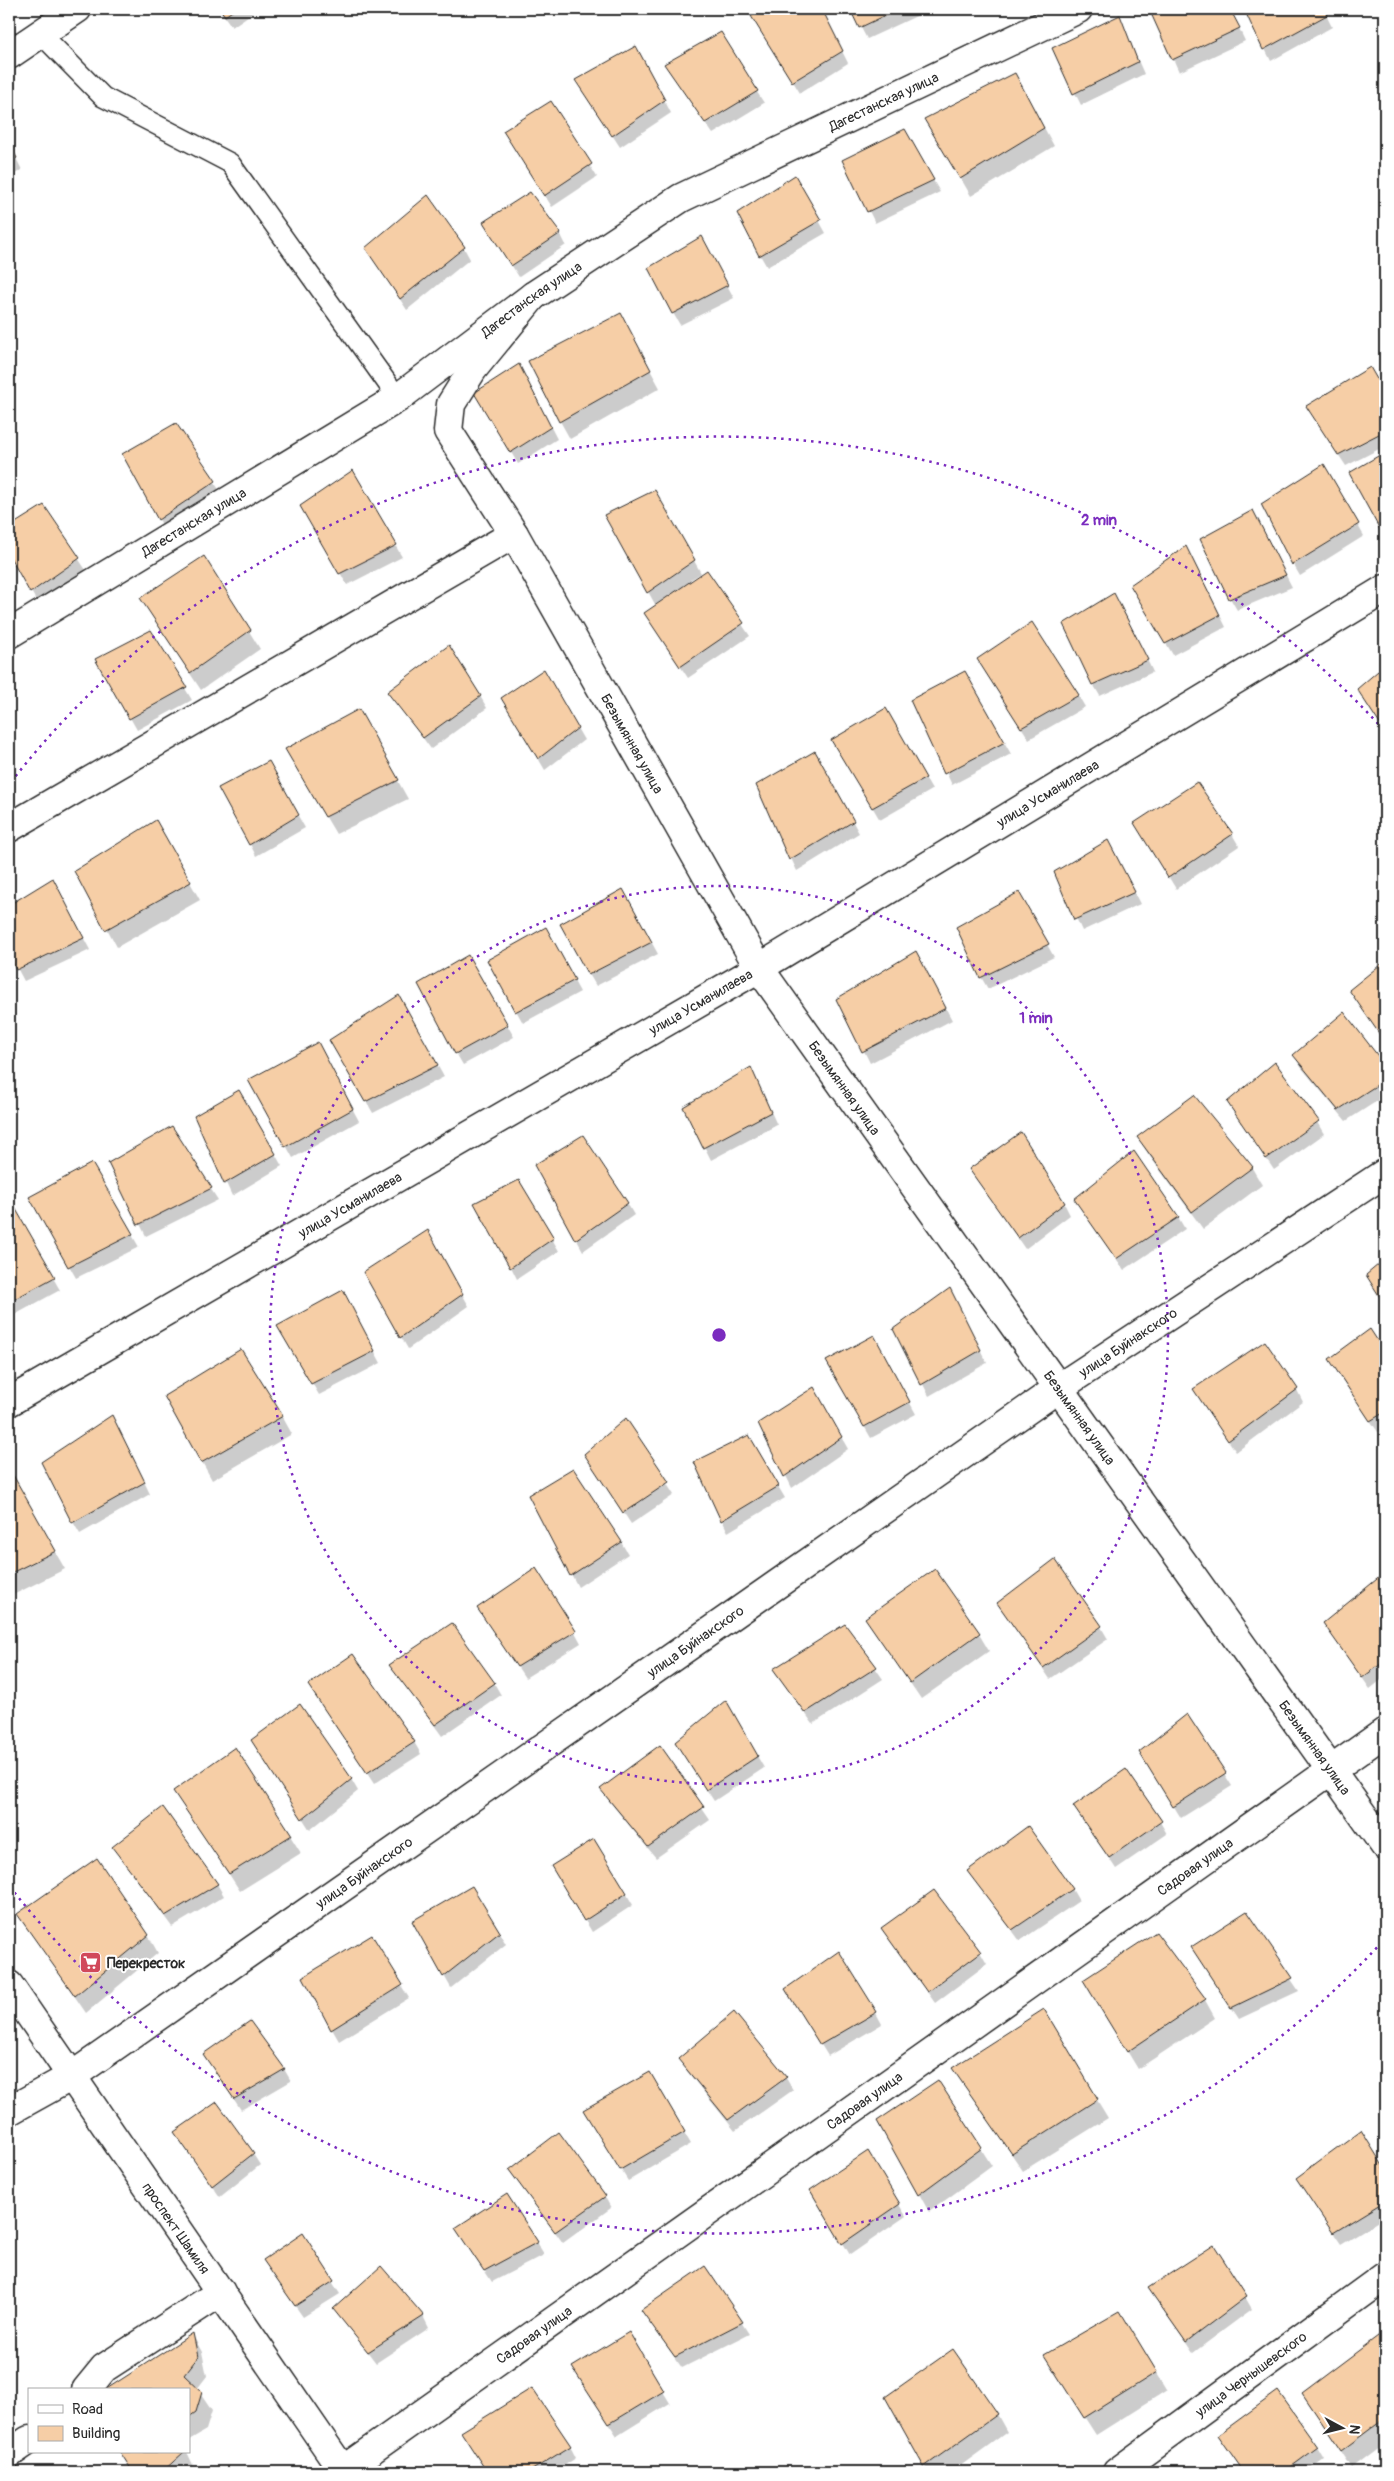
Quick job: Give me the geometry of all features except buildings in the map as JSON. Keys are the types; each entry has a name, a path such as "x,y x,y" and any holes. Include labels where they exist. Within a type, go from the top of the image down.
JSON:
{"street":[{"path":"9,55 77,9"},
{"name":"Дагестанская улица","path":"9,634 398,398 533,296 681,198 1078,9"},
{"name":"Безымянная улица","path":"533,296 473,369 451,404 448,431 514,534 759,968 1060,1387 1385,1846"},
{"path":"9,828 514,534"},
{"name":"улица Усманилаева","path":"9,1402 759,968 1385,589"},
{"name":"улица Буйнакского","path":"9,2111 72,2076 1060,1387 1385,1173"},
{"name":"Садовая улица","path":"343,2471 1385,1732"},
{"name":"проспект Шамиля","path":"9,1985 343,2471"},
{"name":"улица Чернышевского","path":"1117,2472 1385,2276"},
{"path":"88,2388 104,2368 221,2292"},
{"path":"9,2454 28,2441"}],"lane":[{"path":"41,34 103,97 230,163 398,398"}],"place":[{"name":"Перекресток","path":"91,1963"}]}
